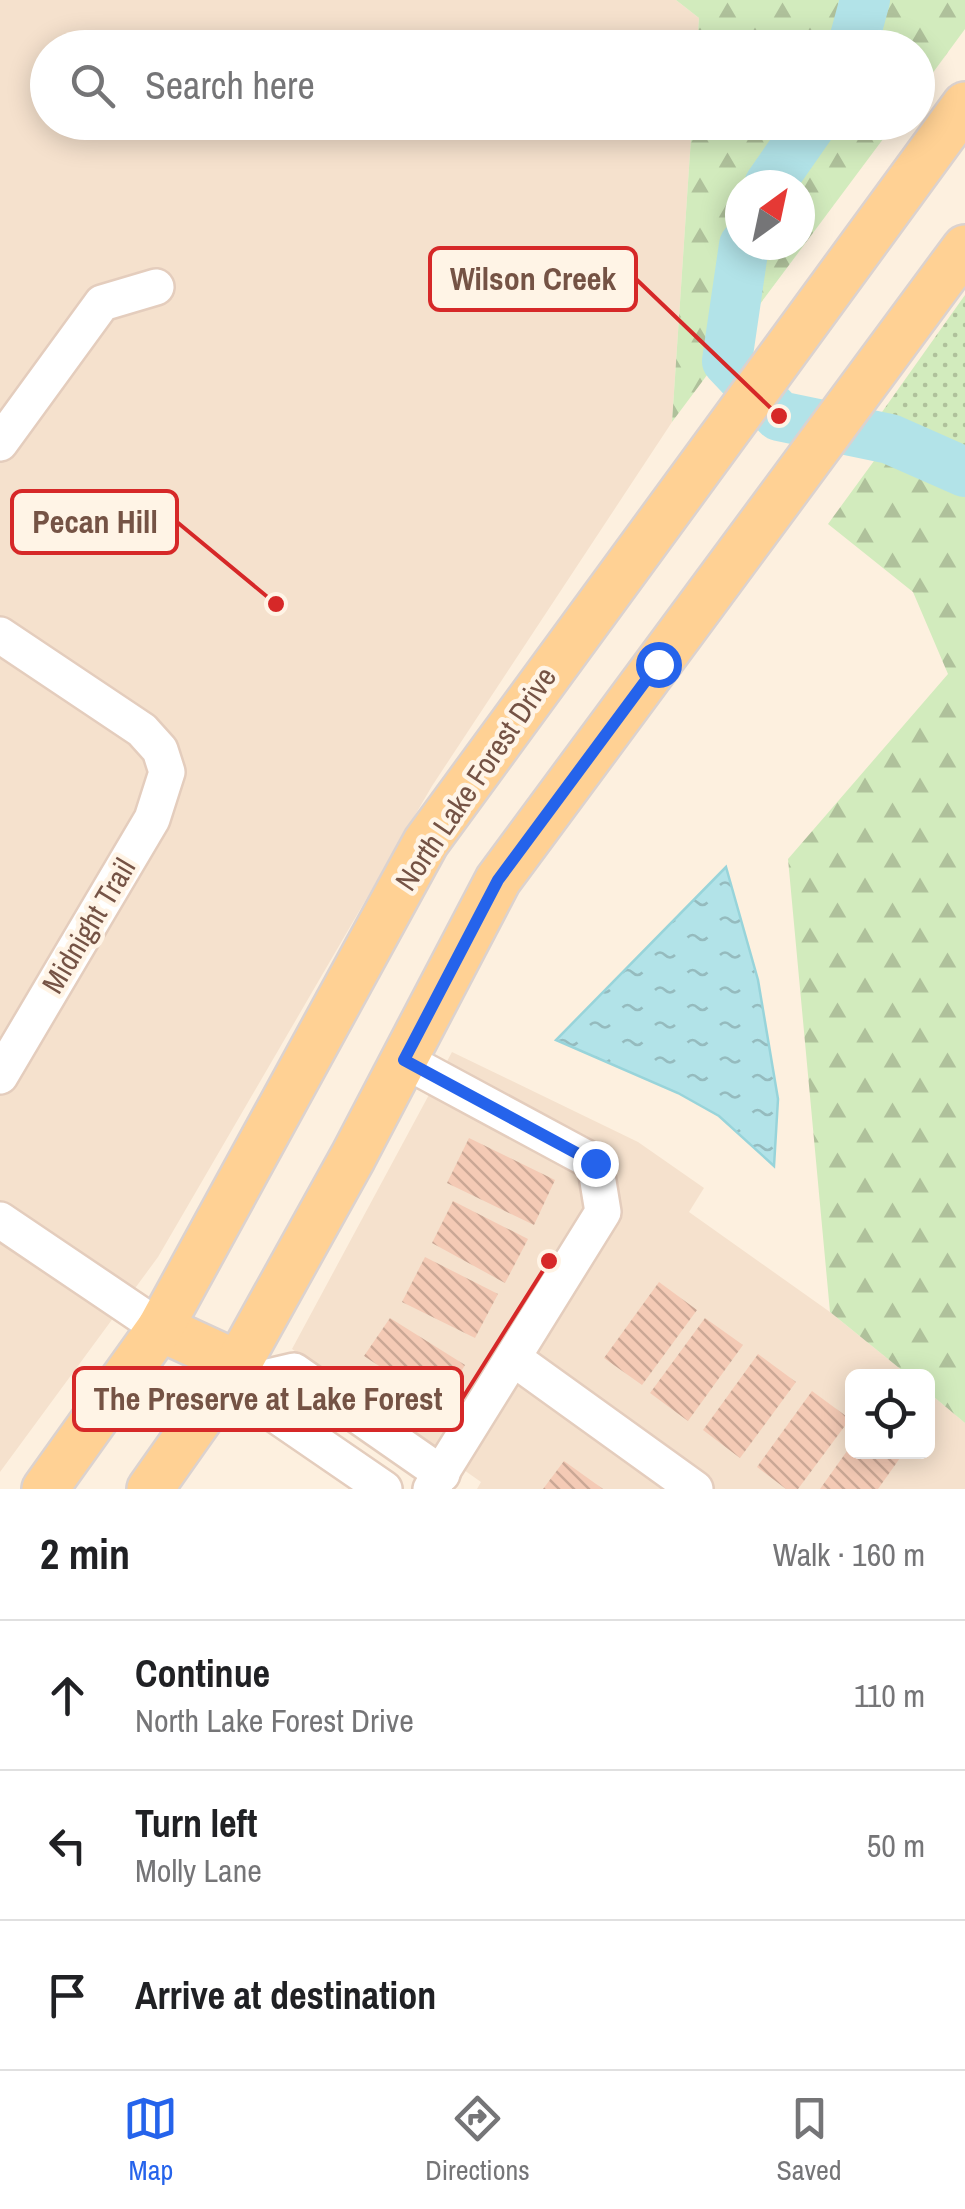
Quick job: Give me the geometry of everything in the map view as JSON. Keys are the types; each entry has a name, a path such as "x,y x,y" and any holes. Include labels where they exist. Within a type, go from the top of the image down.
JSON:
{"main road":[{"name":"North Lake Forest Drive","path":"44,1489 160,1328 426,842 965,104"},
{"path":"150,1489 251,1371 404,1060 498,880 965,248"},
{"path":"160,1328 251,1371"}],"street":[{"path":"0,443 102,303 156,287"},
{"name":"Midnight Trail","path":"0,635 142,730 160,750 167,772 152,820 0,1076"},
{"path":"384,1489 266,1408 251,1371 294,1371 437,1482 603,1212 595,1163 404,1060"},
{"path":"0,1220 160,1328"},
{"path":"514,1358 695,1489"}],"shaded area":[{"path":"0,0 676,0 699,18 698,30 30,30 30,140 691,140 672,422 432,786 158,1257 0,1472"},
{"path":"452,1052 638,1142 704,1188 689,1212 830,1312 900,1369 845,1369 845,1459 935,1459 935,1398 965,1423 965,1489 477,1489 481,1482 292,1349"}],"green space":[{"path":"676,0 965,0 965,29 935,70 935,30 698,30 699,18"},
{"path":"691,140 882,140 815,230 815,170 725,170 725,260 793,260 672,422"},
{"path":"965,295 965,467 860,443"},
{"path":"890,439 965,462 965,1423 935,1398 935,1369 900,1369 830,1312 788,859 948,674 913,592 828,524"}],"water":[{"path":"726,867 758,980 778,1099 774,1166 719,1116 678,1093 556,1040"}],"building":[{"path":"469,1138 555,1180 534,1225 447,1183"},
{"path":"453,1201 528,1239 505,1283 432,1243"},
{"path":"425,1257 498,1294 475,1338 402,1302"},
{"path":"659,1282 697,1310 642,1385 604,1358"},
{"path":"390,1318 465,1365 440,1406 364,1356"},
{"path":"705,1318 743,1345 688,1421 650,1393"},
{"path":"758,1354 796,1382 740,1458 703,1430"},
{"path":"812,1391 845,1415 845,1426 798,1489 786,1489 757,1467"},
{"path":"845,1454 845,1459 899,1459 878,1489 820,1489"},
{"path":"564,1461 603,1489 543,1489"}],"waterway":[{"path":"857,30 865,0"},
{"path":"779,170 800,140"},
{"path":"742,260 727,361 779,416 890,439 965,472"}],"place":[{"name":"Wilson Creek","path":"779,416"},
{"name":"Pecan Hill","path":"276,604"},
{"name":"The Preserve at Lake Forest","path":"549,1261"}],"route":[{"path":"595,1163 404,1060 498,880 658,664"}]}
